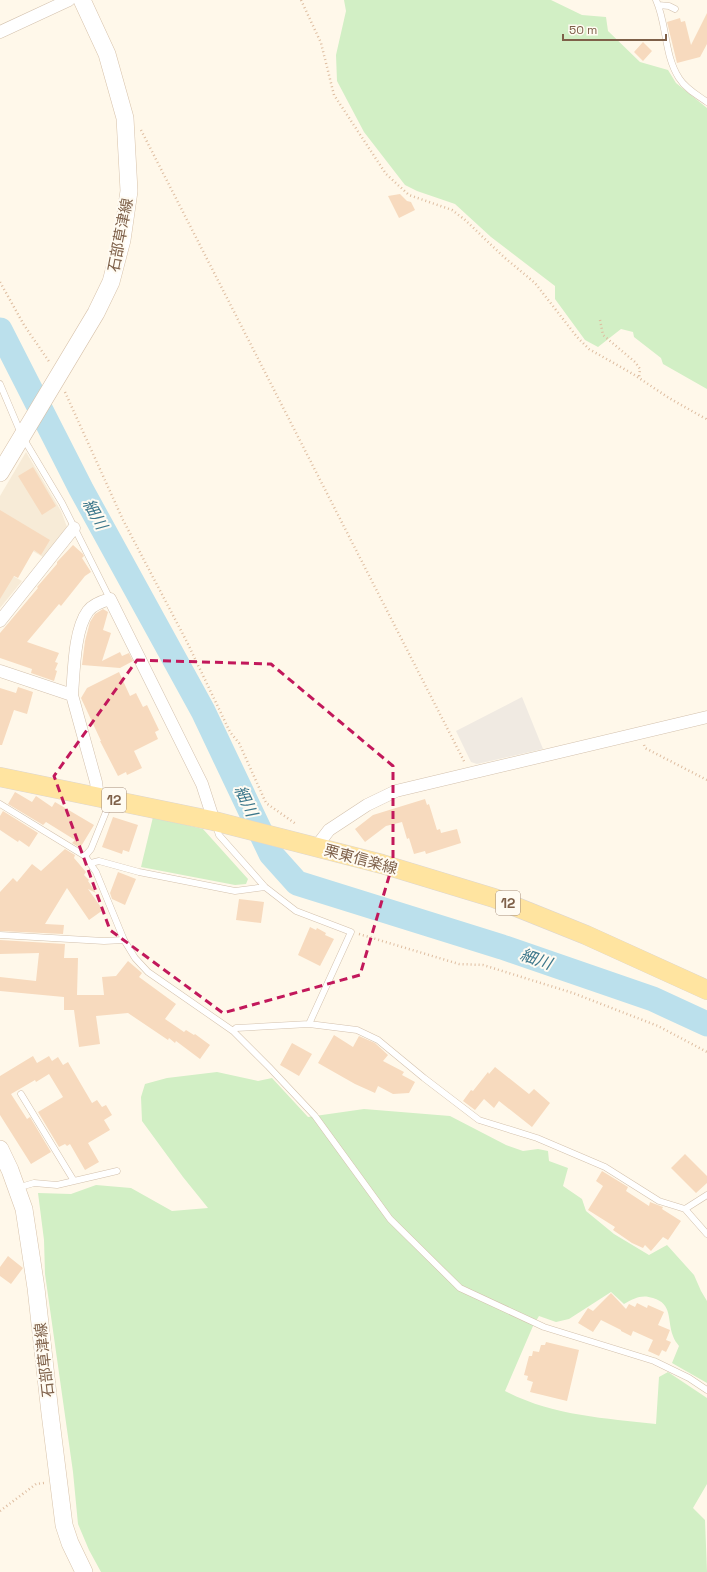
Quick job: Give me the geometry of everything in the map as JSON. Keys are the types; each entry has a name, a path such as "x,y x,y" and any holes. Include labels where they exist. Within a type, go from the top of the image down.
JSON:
{"main road":[{"name":"石部草津線","path":"0,473 56,377 96,313 111,282 122,240 129,191 125,118 108,54 82,0"},
{"name":"栗東信楽線","path":"0,777 220,823 306,839 494,898 586,935 707,990"},
{"name":"石部草津線","path":"0,1149 10,1170 24,1209 36,1288 64,1525 70,1543 84,1572"}],"street":[{"path":"0,32 69,0"},
{"path":"0,621 74,528"},
{"path":"104,798 96,782 72,695 79,628 89,610 101,602 110,599 220,823"},
{"path":"0,671 72,695"},
{"path":"306,839 329,830 367,805 396,791 470,772 707,717"}],"lane":[{"path":"675,9 657,3 673,67 679,79 688,88 707,102"},
{"path":"0,384 24,434 62,504 110,599"},
{"path":"85,856 91,848 104,798"},
{"path":"0,804 85,856 91,863 124,940 135,958 148,972 233,1031 315,1116 390,1219 460,1288 544,1327 654,1361 690,1378 707,1390"},
{"path":"220,823 219,835 265,888 296,911 351,932 309,1024"},
{"path":"91,863 99,860 139,872 235,891 265,888"},
{"path":"0,935 104,941 124,940"},
{"path":"233,1031 236,1028 309,1024 357,1030 378,1040 424,1078 479,1120 537,1138 605,1167 659,1201 685,1209 707,1234"},
{"path":"21,1094 74,1181"},
{"path":"16,1188 34,1183 57,1185 117,1171"},
{"path":"685,1209 707,1195"}],"path":[{"path":"301,0 321,43 334,95 386,174 409,195 447,208 464,219 505,258 535,283 588,349 639,378 707,421"},
{"path":"125,118 136,120 470,772"},
{"path":"0,282 56,377 124,520 187,642 230,732 239,743 266,803 306,839"},
{"path":"600,320 604,335 635,362 640,369 639,378"},
{"path":"645,748 707,780"},
{"path":"351,932 459,964 483,966 573,993 658,1026 707,1052"},
{"path":"0,1511 36,1484 58,1481"}],"highlighted area":[{"path":"137,660 271,664 393,766 393,863 360,975 223,1013 110,930 54,776"}],"shaded area":[{"path":"26,452 61,511 67,527 43,557 0,532 0,496"},
{"path":"0,569 22,581 0,608"},
{"path":"522,697 543,749 477,764 471,762 456,731"}],"green space":[{"path":"344,0 551,0 582,15 606,17 608,31 640,62 668,70 676,83 707,108 707,389 663,364 661,358 634,337 633,332 621,329 598,347 585,340 555,299 555,286 491,237 455,204 417,191 405,185 364,132 337,81 336,55 346,11"},
{"path":"153,817 203,829 248,879 246,884 235,885 141,867"},
{"path":"217,1072 258,1081 272,1078 308,1117 364,1109 450,1116 506,1145 523,1151 538,1149 548,1151 549,1161 568,1168 563,1186 582,1199 586,1211 614,1234 649,1255 667,1245 694,1275 707,1301 707,1383 672,1363 679,1346 673,1337 667,1308 664,1304 653,1298 645,1296 635,1298 624,1304 611,1292 569,1319 556,1322 539,1316 533,1326 505,1391 542,1406 560,1411 598,1418 656,1424 659,1377 668,1372 707,1398 707,1484 693,1508 705,1520 707,1572 101,1572 89,1550 78,1524 73,1472 45,1274 44,1240 38,1193 71,1194 96,1185 131,1188 172,1211 208,1208 142,1121 141,1097 145,1084 167,1078"}],"building":[{"path":"707,13 707,44 700,57 677,63 667,22 680,18 681,22 685,21 691,45"},
{"path":"643,42 652,51 643,61 634,52"},
{"path":"400,194 407,201 411,202 415,210 399,218 388,196"},
{"path":"33,467 56,506 42,515 18,476"},
{"path":"0,510 50,540 41,555 34,550 18,578 14,576 0,599"},
{"path":"73,545 83,554 84,556 82,558 91,572 85,576 61,606 59,604 27,642 59,653 55,662 58,663 55,670 57,671 54,681 31,673 32,669 0,658 0,633 38,588 37,587 57,564 57,562"},
{"path":"103,609 108,612 103,630 111,633 102,661 120,652 122,656 129,653 133,661 120,668 82,665 85,641 90,622 95,614"},
{"path":"119,672 130,696 136,693 143,707 147,705 159,730 155,732 158,739 134,751 142,768 127,775 126,772 118,776 100,741 81,698 87,688"},
{"path":"18,687 33,692 27,714 14,710 2,745 0,745 0,688 16,693"},
{"path":"15,792 32,802 36,796 52,807 55,802 94,825 80,848 72,843 75,840 46,822 43,825 8,804"},
{"path":"425,799 427,805 429,804 437,830 440,829 441,833 457,829 461,843 426,854 425,851 414,854 409,838 407,839 402,822 386,826 365,842 355,829 373,815"},
{"path":"3,811 38,833 29,847 19,840 18,842 0,830 0,816"},
{"path":"113,817 138,825 129,852 123,850 122,854 102,847"},
{"path":"65,849 75,855 74,858 86,872 84,875 89,880 88,881 96,893 88,889 103,910 89,920 67,888 45,924 64,925 63,934 0,931 0,892 13,878 17,882 32,864 41,871"},
{"path":"118,872 136,879 125,905 112,899 110,893"},
{"path":"239,899 264,902 261,923 236,920"},
{"path":"310,927 316,930 317,928 326,933 325,935 334,939 320,966 298,955"},
{"path":"0,940 65,944 64,958 78,958 77,995 104,995 102,977 116,976 128,961 142,973 139,977 176,1004 165,1019 184,1032 186,1030 194,1035 195,1034 210,1045 200,1059 176,1041 175,1043 169,1038 168,1040 128,1013 96,1016 100,1044 79,1047 74,1010 64,1010 64,997 0,991 0,977 36,981 39,953 0,954"},
{"path":"334,1035 353,1047 359,1036 375,1043 388,1055 383,1061 404,1072 402,1075 415,1082 409,1093 393,1094 378,1086 375,1093 355,1084 318,1063"},
{"path":"292,1043 312,1054 299,1076 280,1065"},
{"path":"33,1056 37,1063 49,1056 52,1061 58,1057 63,1065 68,1062 92,1103 97,1100 102,1107 106,1105 112,1115 104,1120 110,1130 88,1143 99,1162 85,1170 70,1144 67,1146 65,1144 59,1147 38,1112 63,1097 49,1074 36,1082 35,1080 11,1094 27,1119 30,1117 51,1152 31,1164 0,1115 0,1076"},
{"path":"495,1067 529,1094 534,1089 550,1103 532,1127 499,1101 494,1108 484,1099 475,1110 463,1101 471,1090 473,1091 488,1072 489,1074"},
{"path":"685,1154 707,1176 707,1183 696,1193 671,1168"},
{"path":"602,1171 628,1187 626,1191 649,1206 650,1202 663,1207 662,1209 681,1221 668,1240 663,1237 651,1251 645,1245 643,1248 632,1243 613,1230 615,1227 588,1210 603,1186 596,1181"},
{"path":"8,1256 23,1268 11,1284 0,1276 0,1267"},
{"path":"611,1293 626,1309 629,1304 635,1307 637,1303 647,1308 648,1305 664,1312 658,1325 670,1330 666,1340 671,1342 666,1352 662,1350 659,1356 648,1351 653,1340 633,1331 631,1336 601,1320 593,1332 578,1323 588,1308 593,1311"},
{"path":"546,1342 579,1350 567,1401 530,1392 533,1382 527,1380 528,1376 524,1375 529,1356 532,1356 533,1351 539,1352 541,1345 545,1345"}],"waterway":[{"name":"細川","path":"0,330 81,489 203,711 271,854 297,883 502,947 653,999 707,1024"}]}
